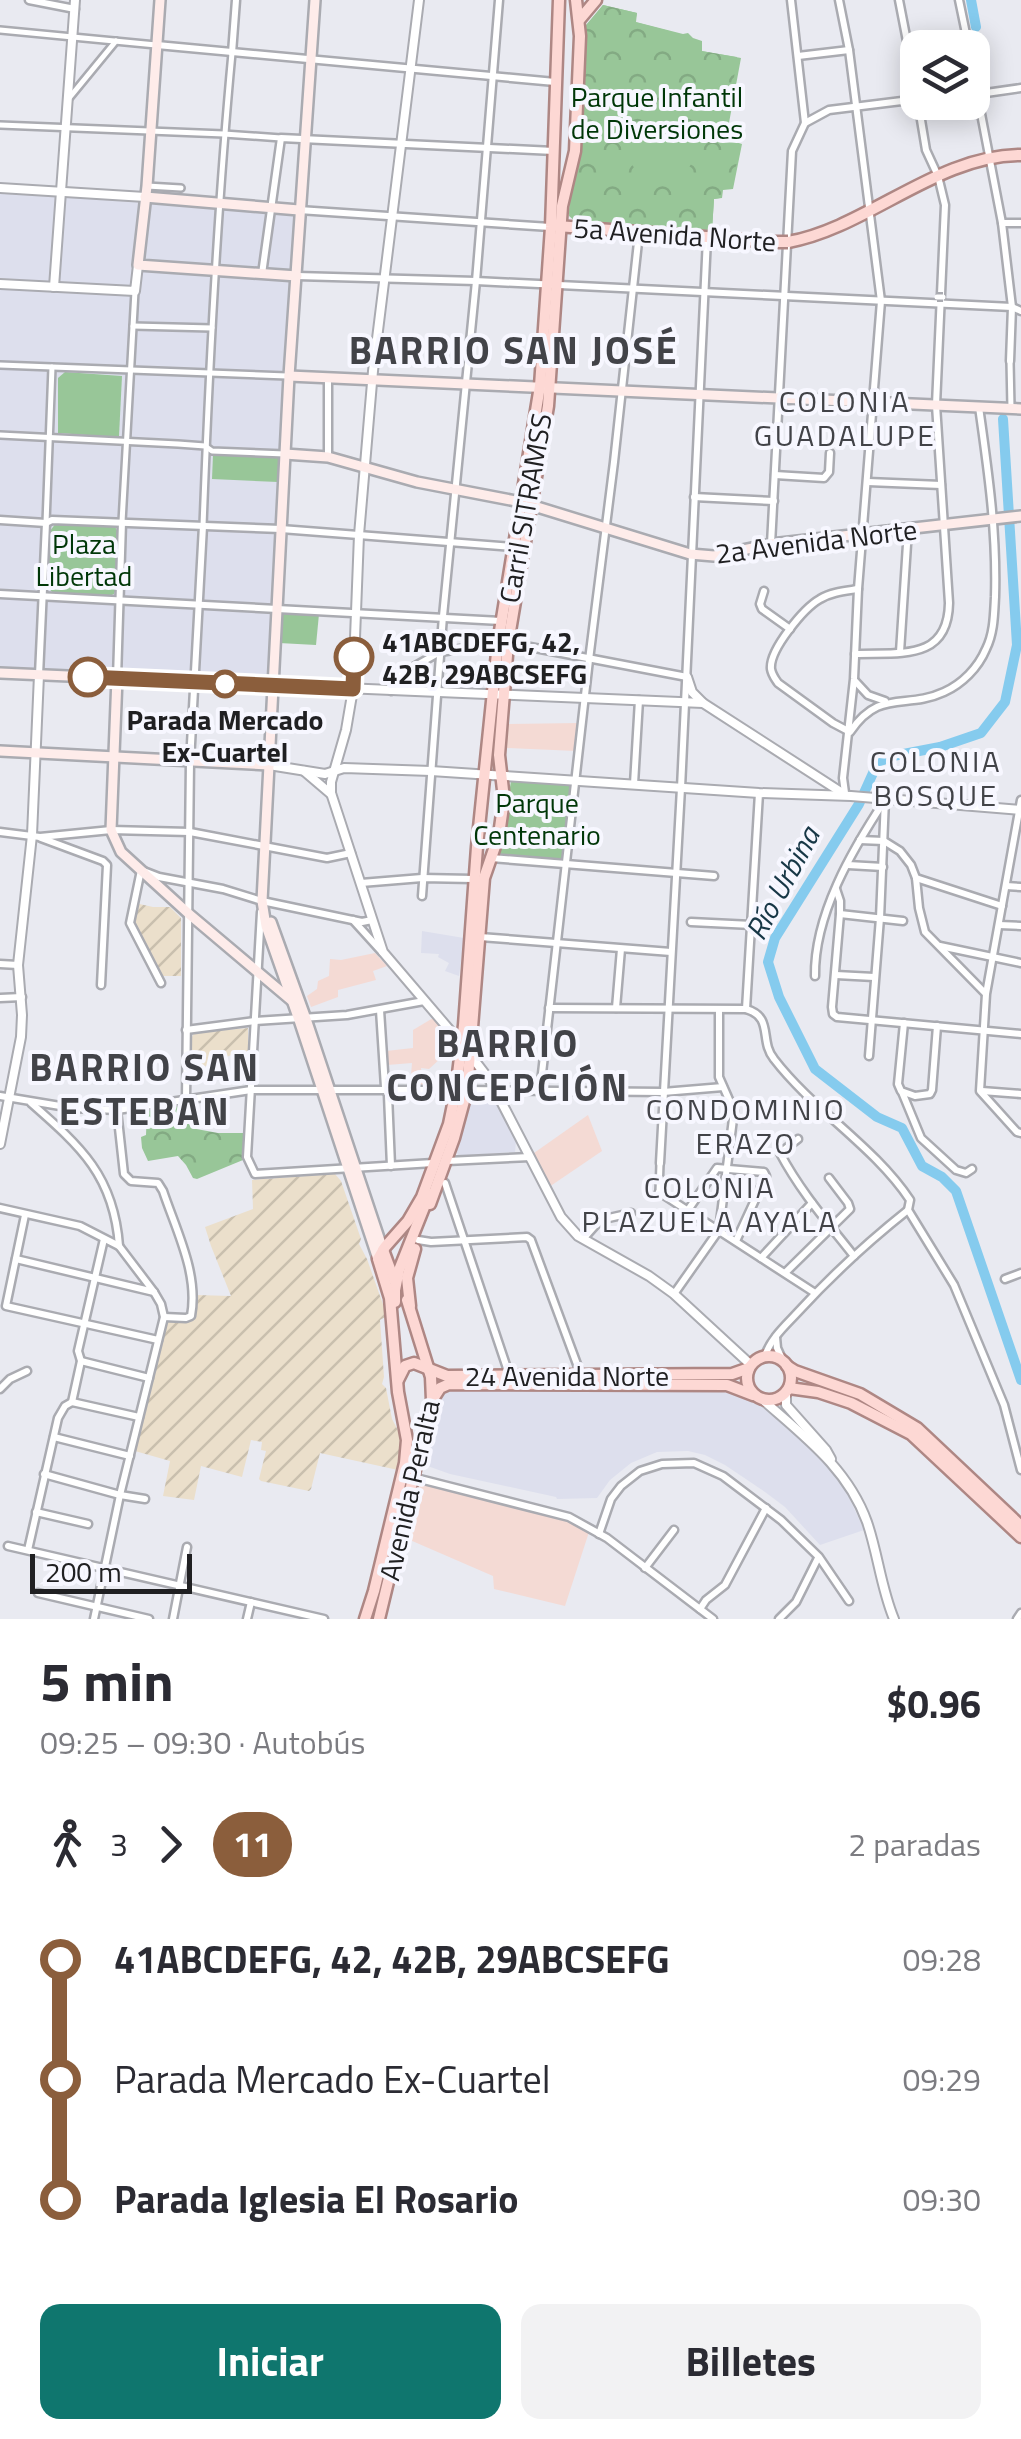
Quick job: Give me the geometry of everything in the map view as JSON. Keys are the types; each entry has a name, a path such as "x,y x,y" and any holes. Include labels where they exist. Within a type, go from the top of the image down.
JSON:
{"main road":[{"path":"160,0 138,264 296,276"},
{"path":"303,1019 293,1002 266,926 262,901 289,376 315,0"},
{"path":"556,227 575,151 580,20 568,0"},
{"path":"556,227 556,82 568,0"},
{"path":"556,227 557,202 571,149 576,30 568,0"},
{"path":"580,20 596,0"},
{"name":"5a Avenida Norte","path":"556,227 793,241 817,234 938,176 989,158 1021,155"},
{"path":"146,191 219,204 299,210"},
{"name":"Carril SITRAMSS","path":"410,1477 411,1436 399,1377 396,1284 457,1115 466,1049 477,875 496,828 500,800 493,754 503,642 545,386 556,227"},
{"path":"289,376 1016,408"},
{"name":"2a Avenida Norte","path":"285,454 328,456 417,482 526,504 690,554 714,556 772,544 1021,516"},
{"path":"503,643 501,620 526,504"},
{"path":"410,1306 408,1275 451,1115 462,1090 484,878 500,829 505,792 494,775 499,748 503,643 526,504"},
{"path":"0,673 273,686"},
{"path":"117,678 112,756 114,842 189,914 293,1002"},
{"path":"0,751 269,765"},
{"path":"262,901 380,1255"},
{"path":"380,1255 412,1214 440,1162"},
{"name":"Carril SITRAMSS","path":"371,1619 428,1408 425,1366 403,1295 402,1274 408,1249"},
{"name":"Avenida Peralta","path":"371,1619 432,1400 432,1385 410,1306 380,1255"},
{"name":"Avenida Peralta","path":"371,1619 407,1440 390,1302 380,1255"},
{"path":"785,1363 791,1376 788,1390 777,1399 758,1398 746,1381 750,1366 765,1356 774,1356 785,1363 795,1371 860,1394 917,1428 1021,1526"},
{"name":"24 Avenida Norte","path":"399,1377 408,1364 425,1366 447,1376 732,1374 750,1366"},
{"name":"24 Avenida Norte","path":"432,1400 436,1391 449,1384 727,1384 758,1398"},
{"path":"788,1390 818,1392 851,1403 911,1434 1021,1537"}],"street":[{"path":"29,0 75,4 54,287"},
{"path":"186,1099 190,762 219,204 236,0"},
{"path":"383,952 330,785 353,689 354,612 372,379 420,0"},
{"path":"422,896 443,616 499,0"},
{"path":"791,0 805,123"},
{"path":"840,0 881,301 850,732 843,778 845,794"},
{"path":"899,0 905,30"},
{"path":"960,0 966,30"},
{"path":"0,30 556,82"},
{"path":"68,99 116,41"},
{"path":"798,56 849,50"},
{"path":"990,92 1021,88"},
{"path":"772,544 792,151 805,123 820,112 900,101"},
{"path":"855,654 930,646 944,633 948,623 936,404 944,204 938,176 926,150 921,120"},
{"path":"981,120 1002,223 1012,306 1010,361 1016,408"},
{"path":"0,125 554,152"},
{"path":"262,274 281,138"},
{"path":"0,188 60,192 181,188"},
{"path":"299,210 556,227"},
{"path":"1002,223 1021,223"},
{"path":"540,1091 638,233"},
{"path":"706,238 687,676 658,1192 816,1293"},
{"path":"117,678 125,442 138,264"},
{"path":"296,276 881,301 940,299 1012,306 1021,311"},
{"path":"0,284 135,292"},
{"path":"133,326 212,328"},
{"path":"0,365 289,376"},
{"path":"0,1144 5,1097 20,1037 22,997 18,965 36,836 52,367"},
{"path":"328,378 328,456"},
{"path":"850,732 865,713 886,702 945,692 977,666 988,648 993,628 999,518 979,406"},
{"name":"2a Avenida Norte","path":"0,435 285,454"},
{"path":"775,476 824,478 829,472 830,453"},
{"path":"868,482 941,485"},
{"path":"694,497 774,501"},
{"path":"0,520 281,529 514,546"},
{"path":"900,652 908,529"},
{"path":"850,732 778,683 771,669 774,654 810,607 823,596 858,589"},
{"path":"764,590 762,609 790,629"},
{"path":"0,594 501,620"},
{"path":"391,692 392,679 440,652 503,643 687,676"},
{"path":"687,676 692,692 702,703 845,794"},
{"path":"854,679 868,694 886,702"},
{"path":"273,686 702,703"},
{"path":"634,784 639,700"},
{"path":"269,765 325,774 344,768 431,772 1020,807 986,994 980,1091 1019,1132"},
{"path":"820,779 836,780 844,767"},
{"path":"304,771 332,796"},
{"path":"808,795 820,779"},
{"path":"746,1009 759,793"},
{"path":"815,976 814,959 822,921 860,840 886,800"},
{"path":"868,1056 886,800"},
{"path":"0,832 36,836 111,830 190,832 326,858 352,852"},
{"path":"36,836 107,865 101,984"},
{"path":"860,840 884,841 900,851 916,878 925,932 986,994"},
{"path":"490,858 714,876"},
{"path":"848,865 883,867"},
{"path":"161,982 130,923 141,870 262,901 364,922 372,920"},
{"path":"361,883 477,875"},
{"path":"916,878 1002,906"},
{"path":"1006,886 1021,886"},
{"path":"836,889 840,914 832,1014 1021,1034"},
{"path":"262,901 247,1156 255,1174 530,1157"},
{"path":"840,914 903,921"},
{"path":"352,919 466,1049 496,1090 560,1217 583,1239 674,1294 750,1366"},
{"path":"691,922 752,925"},
{"path":"999,925 1021,926"},
{"path":"480,938 670,952"},
{"path":"940,946 1021,963"},
{"path":"616,1008 621,949"},
{"path":"0,964 18,965"},
{"path":"836,974 874,977"},
{"path":"0,998 22,997"},
{"path":"186,1030 380,1010 424,1000"},
{"path":"549,1008 756,1012 762,1018 770,1055 898,1182 910,1200 908,1210 854,1256 776,1336 765,1356"},
{"path":"380,1010 391,1166"},
{"path":"674,1294 719,1230 734,1111 720,1077 719,1010"},
{"path":"904,1023 898,1084 921,1138 956,1170 972,1169"},
{"path":"902,1091 915,1096 930,1094 936,1026"},
{"path":"5,1097 72,1108 117,1110 251,1090 663,1092 722,1088"},
{"path":"980,1091 1021,1094"},
{"path":"30,1101 68,1136 109,1192 116,1212 118,1246"},
{"path":"117,1110 124,1174 130,1181 158,1183 189,1267 192,1315 164,1318"},
{"path":"798,1139 780,1153 812,1203 854,1256"},
{"path":"688,1210 715,1170 766,1174 736,1240"},
{"path":"786,1272 848,1211 850,1206 829,1178"},
{"path":"445,1183 510,1374"},
{"path":"761,1258 812,1203"},
{"path":"0,1208 80,1226 118,1246 161,1304 164,1318 94,1619"},
{"path":"908,1210 954,1286 1004,1406 1021,1470"},
{"path":"583,1239 600,1220 630,1213"},
{"path":"25,1215 6,1306 158,1340"},
{"path":"418,1240 527,1237 581,1376"},
{"path":"72,1402 81,1361 78,1351 83,1324 104,1240"},
{"path":"16,1259 154,1292"},
{"path":"1005,1279 1021,1273"},
{"path":"776,1336 785,1363"},
{"path":"81,1361 149,1378"},
{"path":"0,1389 26,1371"},
{"path":"788,1390 786,1405 826,1450 866,1520 894,1619"},
{"path":"758,1398 834,1462"},
{"path":"28,1550 44,1474 65,1406 72,1402 140,1418"},
{"path":"54,1437 130,1456"},
{"path":"600,1534 611,1499 640,1471 662,1464 694,1463 723,1476 766,1508 819,1557 849,1601"},
{"path":"44,1474 145,1498"},
{"path":"410,1477 560,1514 600,1534 705,1615"},
{"path":"705,1615 706,1600 725,1585 766,1508"},
{"path":"36,1512 88,1524"},
{"path":"646,1568 674,1530"},
{"path":"8,1546 324,1619"},
{"path":"172,1619 186,1547"},
{"path":"779,1619 796,1602 819,1557"},
{"path":"38,1593 149,1619"},
{"path":"247,1619 251,1602"},
{"path":"1016,1619 1021,1613"}],"shaded area":[{"path":"0,189 299,210 273,685 0,673"},
{"path":"579,723 576,751 506,748 508,724"},
{"path":"135,903 170,907 181,918 181,976 158,976 133,930"},
{"path":"422,931 464,938 459,976 445,971 449,963 439,954 421,953"},
{"path":"375,953 387,966 373,971 376,980 338,990 338,997 311,1007 307,996 317,989 318,981 329,976 330,959"},
{"path":"433,1018 455,1045 429,1069 421,1068 424,1087 410,1087 412,1063 387,1065 386,1051 413,1048 413,1030"},
{"path":"248,1028 248,1053 238,1052 204,1067 192,1063 194,1033"},
{"path":"478,1095 495,1100 516,1142 515,1152 458,1156 456,1149 471,1099"},
{"path":"588,1115 602,1151 549,1187 534,1153"},
{"path":"335,1174 341,1181 361,1239 359,1244 386,1313 380,1320 382,1384 401,1436 398,1470 320,1453 309,1491 261,1481 266,1451 261,1450 262,1442 251,1440 242,1477 201,1466 194,1500 163,1496 170,1461 135,1451 167,1322 193,1320 196,1295 231,1296 205,1227 253,1209 252,1180"},
{"path":"515,1388 562,1392 722,1390 736,1394 760,1406 830,1466 864,1530 820,1545 785,1507 765,1492 725,1465 688,1451 657,1452 631,1463 610,1480 597,1498 557,1499 422,1464 445,1390"},
{"path":"415,1481 568,1520 589,1532 565,1606 494,1589 493,1576 403,1537"}],"green space":[{"name":"Parque Infantil de Diversiones","path":"603,5 637,13 636,22 688,33 702,41 702,51 741,58 726,139 742,144 733,189 723,190 722,198 714,199 712,230 575,221 569,216 570,192 581,150 586,25"},
{"name":"Parque Infantil de Diversiones","path":"603,5 637,13 635,22 669,31 670,53 701,51 737,57 725,140 740,145 732,189 722,189 720,198 714,199 712,230 574,221 569,213 581,150 586,26","holes":["647,118 689,131 700,149 678,186 641,185 622,139"]},
{"path":"65,372 122,376 119,436 58,433 58,378"},
{"path":"213,455 279,458 278,482 212,479"},
{"name":"Plaza Libertad","path":"56,523 114,525 119,534 114,594 107,597 52,592 48,587 50,531"},
{"path":"282,612 319,614 316,645 279,643"},
{"name":"Parque Centenario","path":"511,781 572,785 564,859 499,855"},
{"path":"186,1104 184,1114 191,1128 244,1133 243,1160 197,1179 178,1156 148,1161 141,1137 146,1135 147,1109"}],"waterway":[{"name":"Río Urbina","path":"971,0 976,27"},
{"name":"Río Urbina","path":"1003,419 1017,645 1005,702 981,733 878,762 859,804 775,938 768,962 779,997 815,1069 877,1117 902,1128 922,1166 956,1191 1021,1380"}],"bus line":[{"name":"11","path":"88,677 353,689 354,657"}],"place":[{"name":"41ABCDEFG, 42, 42B, 29ABCSEFG","path":"354,657"},
{"name":"Parada Mercado Ex-Cuartel","path":"225,684"}],"district":[{"name":"BARRIO SAN JOSÉ","path":"514,350"},
{"name":"COLONIA GUADALUPE","path":"845,418"},
{"name":"COLONIA BOSQUE","path":"936,778"},
{"name":"BARRIO CONCEPCIÓN","path":"508,1065"},
{"name":"BARRIO SAN ESTEBAN","path":"145,1089"},
{"name":"CONDOMINIO ERAZO","path":"746,1126"},
{"name":"COLONIA PLAZUELA AYALA","path":"710,1204"}]}
